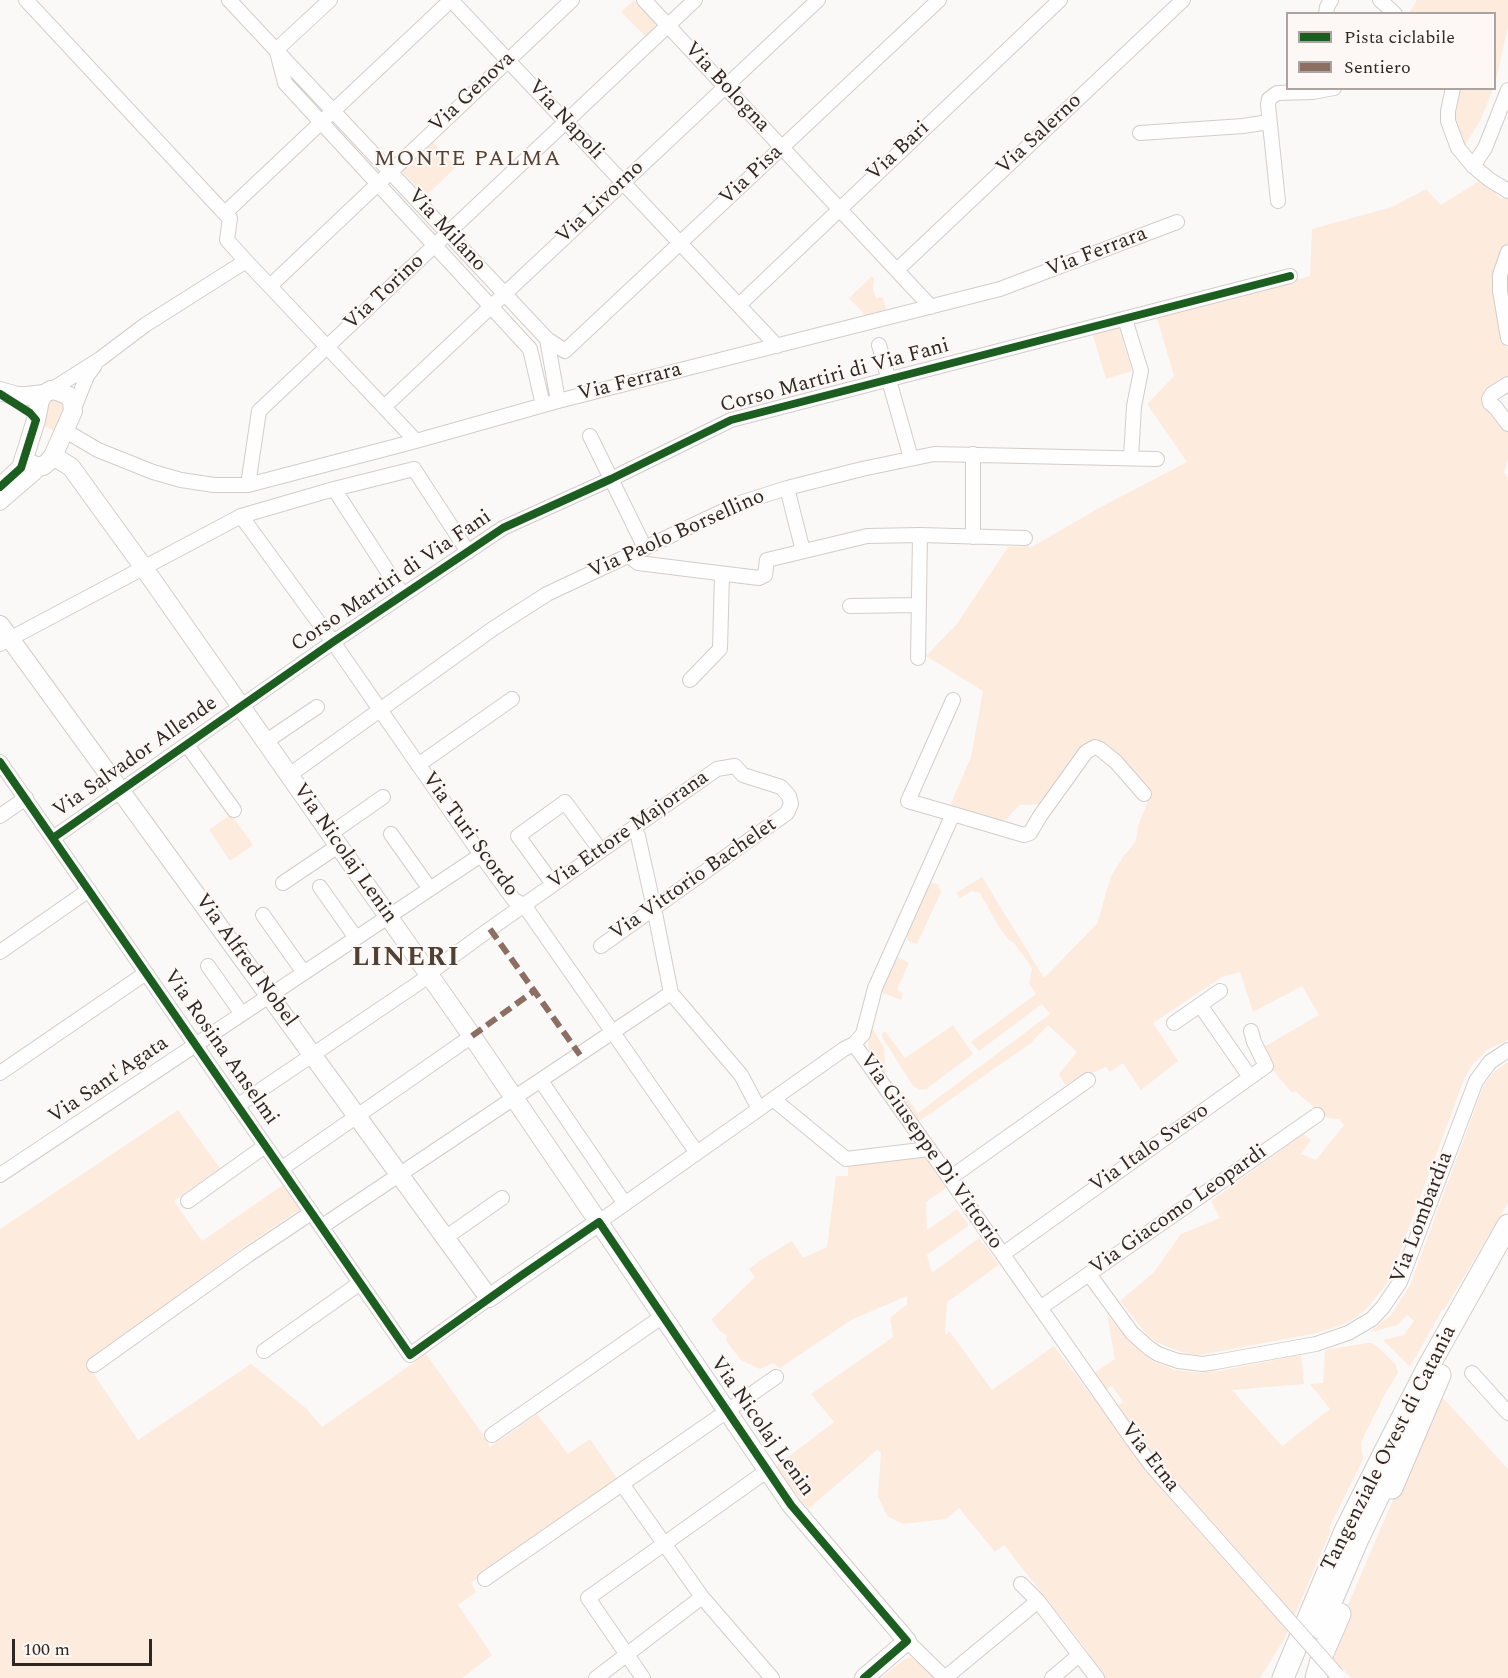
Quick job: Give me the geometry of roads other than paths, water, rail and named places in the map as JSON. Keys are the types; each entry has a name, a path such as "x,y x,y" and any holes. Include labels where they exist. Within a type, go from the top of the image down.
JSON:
{"highway":[{"name":"Tangenziale Ovest di Catania","path":"1283,1678 1345,1531 1427,1369 1508,1225"},
{"name":"Tangenziale Ovest di Catania","path":"1299,1678 1358,1539 1397,1459 1440,1375 1508,1253"},
{"path":"1316,1678 1328,1642 1440,1375"},
{"path":"1269,1678 1275,1664 1317,1598"}],"main road":[{"path":"0,392 17,396 47,392 64,393 72,402 72,435 54,462 36,466 24,457"},
{"path":"0,392 30,413 36,420"},
{"path":"0,487 21,468 40,400 47,392"},
{"name":"Via Nicolaj Lenin","path":"54,462 71,467 144,568 472,1036 791,1505 907,1641"},
{"name":"Via Alfred Nobel","path":"3,636 121,790 489,1298"},
{"path":"489,1298 599,1222"},
{"path":"864,1678 907,1641"}],"street":[{"path":"26,0 227,215 227,240 416,441"},
{"name":"Via Milano","path":"229,0 547,339 565,351"},
{"path":"276,50 330,0"},
{"path":"227,215 335,114 451,0"},
{"name":"Via Napoli","path":"451,0 777,346"},
{"name":"Via Genova","path":"270,286 572,0"},
{"name":"Via Bologna","path":"644,0 931,307"},
{"name":"Via Torino","path":"248,484 259,411 695,0"},
{"name":"Via Livorno","path":"384,407 818,0"},
{"name":"Via Pisa","path":"565,351 939,0"},
{"name":"Via Bari","path":"739,305 1060,0"},
{"path":"1163,0 1179,3"},
{"path":"1380,0 1393,12"},
{"name":"Via Salerno","path":"897,270 1179,3"},
{"name":"Via Milano","path":"276,50 285,83 530,349 543,405"},
{"path":"1278,201 1269,122 1269,99 1273,95 1290,92 1324,90"},
{"path":"1453,90 1448,121 1458,148 1473,166 1508,191"},
{"path":"1473,166 1485,148 1508,90"},
{"path":"1140,133 1269,122"},
{"path":"282,164 300,141 323,125"},
{"name":"Via Ferrara","path":"72,435 98,450 133,465 181,480 214,485 248,484 416,441 558,401 1000,289 1178,222"},
{"path":"1508,252 1500,275 1500,291 1508,338"},
{"path":"47,392 100,359 145,325 246,261"},
{"name":"Corso Martiri di Via Fani","path":"240,707 503,528 611,479 731,420 1290,276"},
{"path":"1125,319 1141,371 1134,406 1131,458"},
{"path":"547,339 558,401"},
{"path":"879,345 911,458"},
{"path":"73,411 87,376 100,359"},
{"path":"1508,384 1492,394 1489,399 1508,424"},
{"path":"590,436 645,548"},
{"name":"Via Paolo Borsellino","path":"288,776 494,628 547,594 740,503 787,489 934,454 1158,459"},
{"path":"973,454 973,537"},
{"path":"0,503 54,462"},
{"path":"3,636 144,568 242,516 334,489 414,470 468,552"},
{"path":"334,489 403,595"},
{"path":"787,489 803,551"},
{"name":"Via Turi Scordo","path":"242,516 481,855 514,900 524,905 697,1153"},
{"path":"918,658 921,535"},
{"path":"628,555 638,563 759,578 765,575 767,560 867,536 1025,538"},
{"path":"690,680 720,649 722,574"},
{"path":"850,606 919,605"},
{"path":"418,765 512,699"},
{"path":"953,700 908,801 1024,835 1030,833 1086,752 1095,747 1116,762 1143,794"},
{"name":"Via Salvador Allende","path":"53,838 240,707"},
{"path":"265,742 317,707"},
{"path":"187,745 234,810"},
{"name":"Via Rosina Anselmi","path":"0,762 410,1355 489,1298"},
{"name":"Via Ettore Majorana","path":"237,1106 429,974 717,769 735,766 743,775"},
{"name":"Via Vittorio Bachelet","path":"602,946 788,813 791,804 789,796 781,786 743,775"},
{"path":"283,883 383,797"},
{"path":"0,816 26,798"},
{"path":"554,884 518,836 565,802 601,851"},
{"path":"854,1044 863,1034 875,988 953,814"},
{"path":"633,828 638,836 672,993 741,1075 759,1109"},
{"path":"391,834 430,889"},
{"name":"Via Sant'Agata","path":"0,1175 481,855"},
{"path":"320,887 356,938"},
{"path":"0,952 89,890"},
{"path":"263,915 304,973"},
{"path":"208,966 242,1014"},
{"path":"0,1073 146,973"},
{"path":"1174,1023 1220,991"},
{"path":"321,1227 672,993"},
{"path":"1200,1005 1250,1077"},
{"name":"Via Italo Svevo","path":"1002,1254 1266,1065 1251,1031"},
{"path":"281,1169 472,1036"},
{"name":"Via Giuseppe Di Vittorio","path":"599,1222 854,1044 1040,1308"},
{"name":"Via Lombardia","path":"1089,1274 1132,1333 1158,1354 1178,1362 1203,1364 1216,1362 1316,1344 1348,1333 1372,1318 1383,1307 1400,1282 1476,1081 1490,1062 1508,1050"},
{"path":"950,1178 1088,1080"},
{"path":"541,1081 625,1204"},
{"path":"773,1099 846,1159 929,1149"},
{"name":"Via Giacomo Leopardi","path":"1040,1308 1317,1115"},
{"path":"188,1201 265,1146"},
{"path":"446,1238 502,1198"},
{"path":"94,1365 311,1213"},
{"path":"264,1351 360,1283"},
{"name":"Via Etna","path":"1040,1308 1151,1466 1338,1677"},
{"path":"492,1436 663,1316"},
{"path":"1472,1373 1508,1413"},
{"path":"485,1579 776,1377"},
{"path":"643,1678 588,1598 768,1470"},
{"path":"622,1484 702,1597 772,1678"},
{"path":"1021,1584 1038,1601 1097,1678"},
{"path":"596,1678 702,1597"},
{"path":"945,1678 1038,1601"},
{"name":"Via Nicolaj Lenin","path":"907,1641 945,1678"},
{"path":"1052,1678 1079,1655"}],"district":[{"name":"MONTE PALMA","path":"468,161"},
{"name":"LINERI","path":"406,960"}]}
